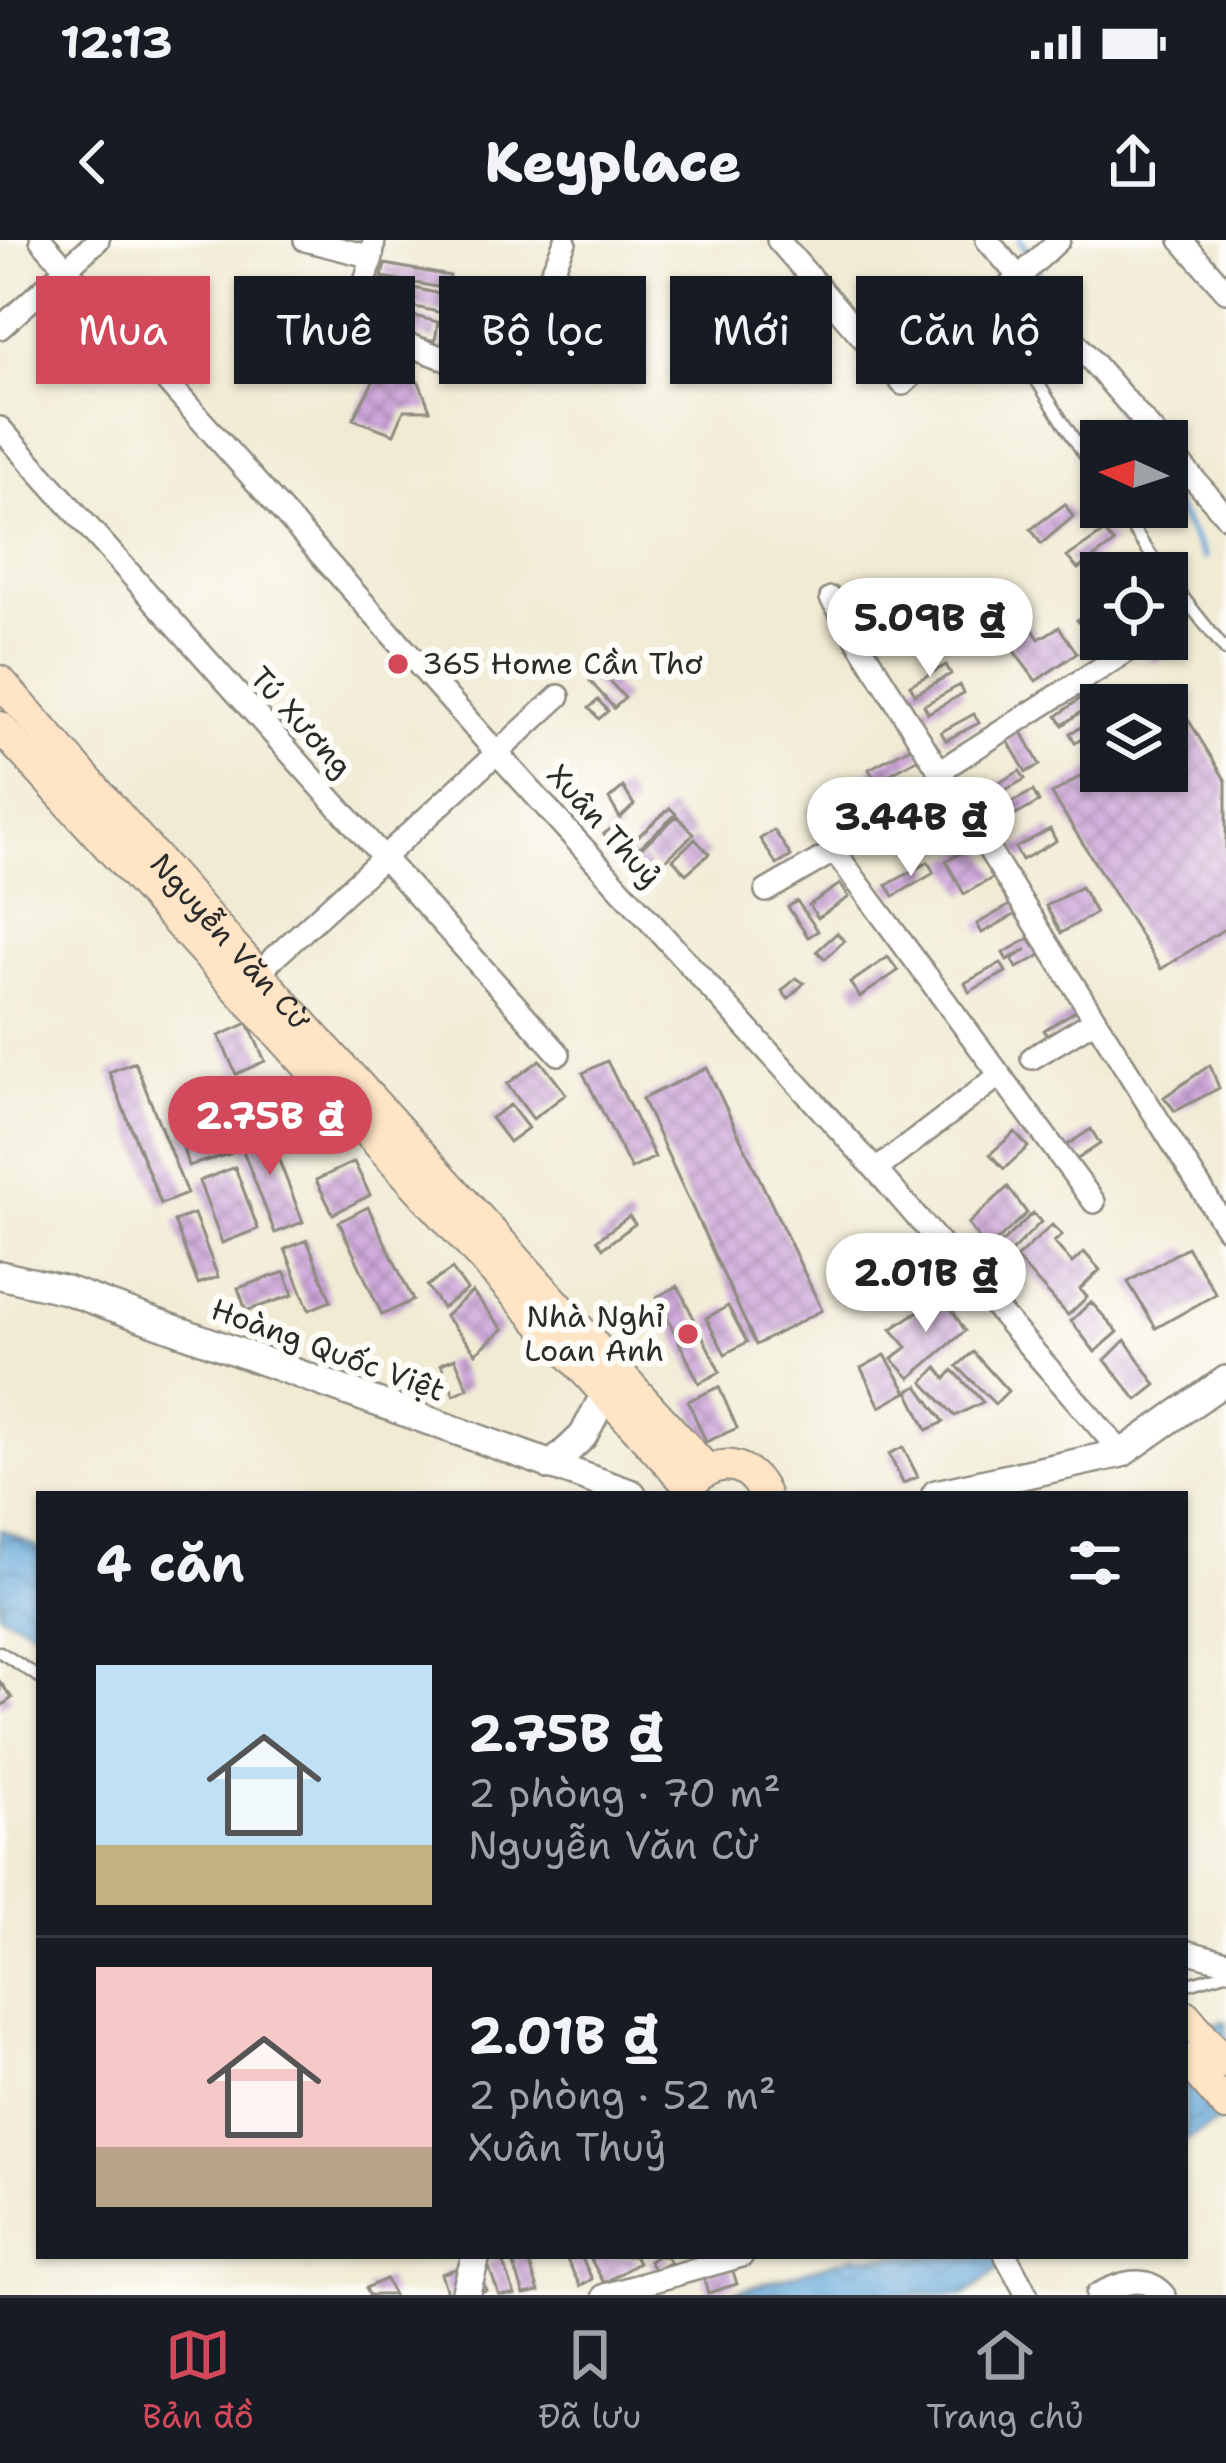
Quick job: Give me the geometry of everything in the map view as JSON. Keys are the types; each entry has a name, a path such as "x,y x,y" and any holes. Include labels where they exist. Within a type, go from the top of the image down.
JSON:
{"main road":[{"name":"Nguyễn Văn Cừ","path":"0,681 248,982 605,1394 695,1483"},
{"name":"Nguyễn Văn Cừ","path":"0,727 248,982 695,1483"},
{"path":"695,1483 721,1465 747,1470 762,1491"},
{"path":"1188,2019 1226,2063"},
{"path":"1188,2061 1226,2105"}],"street":[{"name":"Xuân Thuỷ","path":"41,240 876,1170 1122,1453"},
{"path":"0,328 98,240"},
{"path":"305,240 373,249 356,315 359,326 472,369 487,362 518,330 550,277 563,240"},
{"path":"778,240 856,330"},
{"path":"987,240 1018,276"},
{"path":"1020,276 1059,240"},
{"path":"1180,240 1226,291"},
{"path":"1083,351 1143,420"},
{"name":"Tú Xương","path":"0,428 559,1054"},
{"path":"1188,472 1226,516"},
{"path":"831,598 1226,1228"},
{"path":"938,772 1113,660"},
{"path":"248,982 559,696"},
{"path":"766,891 903,811"},
{"path":"835,852 1094,1202"},
{"path":"1032,1058 1095,1020"},
{"path":"876,1170 1000,1076"},
{"name":"Hoàng Quốc Việt","path":"0,1275 66,1290 623,1491"},
{"path":"950,1491 1122,1453 1226,1380"},
{"path":"551,1466 583,1436 605,1394"},
{"path":"1188,1953 1226,1962"},
{"path":"465,2295 475,2259"},
{"path":"604,2295 731,2259"},
{"path":"1008,2259 1027,2295"},
{"path":"1097,2295 1139,2280 1159,2287 1165,2295"}],"lane":[{"path":"1038,384 1080,449"},
{"path":"1188,602 1226,650"},
{"path":"0,1652 36,1675"},
{"path":"1188,1984 1226,1973"}],"water":[{"path":"0,1529 36,1547 36,1631 0,1614"},
{"path":"1226,2021 1226,2117 1188,2139 1188,2030"},
{"path":"843,2259 1013,2259 965,2295 726,2295"}],"building":[{"path":"385,264 450,276 439,276 439,287 415,283 415,276 382,276"},
{"path":"415,288 439,294 439,312 415,307"},
{"path":"415,316 438,322 435,341 415,336"},
{"path":"419,382 430,410 404,410 394,434 353,419 372,384"},
{"path":"1065,504 1073,517 1041,544 1031,529"},
{"path":"1104,532 1114,543 1102,552 1080,552 1078,569 1067,557"},
{"path":"1030,625 1039,639 1059,627 1077,653 1036,681 1008,643"},
{"path":"946,665 951,674 915,694 910,685"},
{"path":"600,671 625,698 614,708 590,681"},
{"path":"960,685 964,693 928,713 924,705"},
{"path":"1080,699 1080,713 1063,725 1057,716"},
{"path":"598,700 608,711 599,719 589,708"},
{"path":"974,714 979,723 946,740 941,732"},
{"path":"1188,719 1226,781 1226,928 1161,969 1052,794 1080,776 1080,792 1188,792"},
{"path":"1080,728 1080,740 1075,743 1070,733"},
{"path":"1021,730 1040,765 1026,772 1005,736"},
{"path":"916,744 922,756 876,782 869,769"},
{"path":"1020,771 1025,779 989,799 984,791"},
{"path":"623,787 634,805 620,818 609,799"},
{"path":"942,787 948,797 920,812 914,802"},
{"path":"841,788 862,818 846,829 826,798"},
{"path":"1033,791 1039,802 1009,819 1003,807"},
{"path":"821,801 842,832 829,841 808,810"},
{"path":"670,808 676,814 639,848 633,841"},
{"path":"677,816 694,834 657,868 640,849"},
{"path":"615,825 621,831 610,841 604,834"},
{"path":"1050,829 1056,841 1022,860 1015,848"},
{"path":"774,830 791,856 777,865 760,839"},
{"path":"695,839 709,854 686,874 673,859"},
{"path":"980,843 998,875 964,894 946,861"},
{"path":"638,853 653,871 645,878 630,860"},
{"path":"928,862 934,873 894,896 887,885"},
{"path":"840,884 849,897 818,918 809,905"},
{"path":"1081,887 1096,913 1061,933 1046,906"},
{"path":"797,901 818,931 808,937 788,907"},
{"path":"1015,902 1020,912 982,933 977,924"},
{"path":"837,933 844,941 825,959 817,951"},
{"path":"1030,938 1045,953 1017,968 1012,959 1027,949 1007,960 1003,953"},
{"path":"888,957 898,971 860,997 850,983"},
{"path":"1001,963 1006,972 969,992 965,983"},
{"path":"796,978 804,983 788,999 782,991"},
{"path":"1077,1010 1085,1019 1048,1039 1044,1030"},
{"path":"248,1023 265,1061 236,1074 219,1036"},
{"path":"540,1060 566,1094 533,1119 507,1084"},
{"path":"607,1061 655,1157 631,1169 583,1073"},
{"path":"135,1062 187,1194 161,1204 109,1072"},
{"path":"1210,1065 1219,1088 1175,1111 1164,1097"},
{"path":"707,1068 822,1310 756,1345 642,1099"},
{"path":"510,1105 528,1128 509,1142 491,1118"},
{"path":"220,1121 230,1154 188,1166 179,1133"},
{"path":"264,1122 303,1222 275,1233 236,1133"},
{"path":"1091,1129 1100,1144 1073,1162 1064,1147"},
{"path":"1015,1132 1028,1147 1004,1169 990,1154"},
{"path":"354,1162 370,1195 333,1214 316,1180"},
{"path":"235,1167 258,1229 222,1243 199,1181"},
{"path":"1008,1187 1027,1213 987,1250 968,1224"},
{"path":"368,1207 413,1300 382,1315 339,1222"},
{"path":"1033,1213 1041,1222 1000,1263 992,1252"},
{"path":"194,1214 218,1277 198,1284 174,1221"},
{"path":"629,1216 635,1224 603,1248 597,1240"},
{"path":"1052,1225 1062,1235 1054,1242 1072,1263 1084,1252 1100,1270 1080,1289 1087,1297 1068,1315 1016,1258"},
{"path":"307,1240 331,1301 309,1310 285,1249"},
{"path":"1187,1247 1216,1294 1156,1328 1128,1282"},
{"path":"452,1269 467,1290 442,1308 427,1286"},
{"path":"285,1272 293,1295 246,1311 238,1288"},
{"name":"Nhà Nghỉ Loan Anh","path":"678,1286 720,1372 699,1383 657,1297"},
{"path":"472,1292 503,1329 476,1353 445,1316"},
{"path":"943,1295 965,1331 910,1378 892,1359 907,1347 891,1329"},
{"path":"1091,1302 1118,1332 1095,1352 1071,1321"},
{"path":"728,1306 747,1342 725,1354 706,1318"},
{"path":"1125,1340 1156,1385 1137,1400 1105,1360"},
{"path":"973,1352 1008,1391 995,1404 957,1366"},
{"path":"885,1355 907,1392 880,1407 861,1368"},
{"path":"455,1358 468,1388 454,1395 441,1364"},
{"path":"937,1367 946,1379 953,1370 983,1402 955,1416 923,1382"},
{"path":"918,1386 944,1422 927,1430 908,1391"},
{"path":"719,1387 737,1428 706,1442 688,1401"},
{"path":"903,1447 918,1477 903,1483 889,1454"},
{"path":"0,1682 12,1698 0,1707"},
{"path":"502,2259 515,2295 499,2295 487,2262"},
{"path":"512,2259 528,2259 539,2292 524,2295"},
{"path":"566,2259 582,2259 592,2279 580,2286"},
{"path":"591,2259 636,2259 638,2263 604,2283"},
{"path":"668,2259 670,2262 655,2271 649,2261"},
{"path":"476,2262 486,2290 448,2295 441,2274"},
{"path":"731,2265 737,2284 708,2293 702,2273"},
{"path":"386,2279 393,2295 369,2295 366,2288"}],"waterway":[{"path":"1020,240 1030,258"},
{"path":"1037,269 1041,276"},
{"path":"1108,394 1123,420"},
{"path":"1187,528 1205,558"}],"place":[{"name":"365 Home Cần Thơ","path":"398,664"},
{"name":"Nhà Nghỉ Loan Anh","path":"688,1334"}]}
